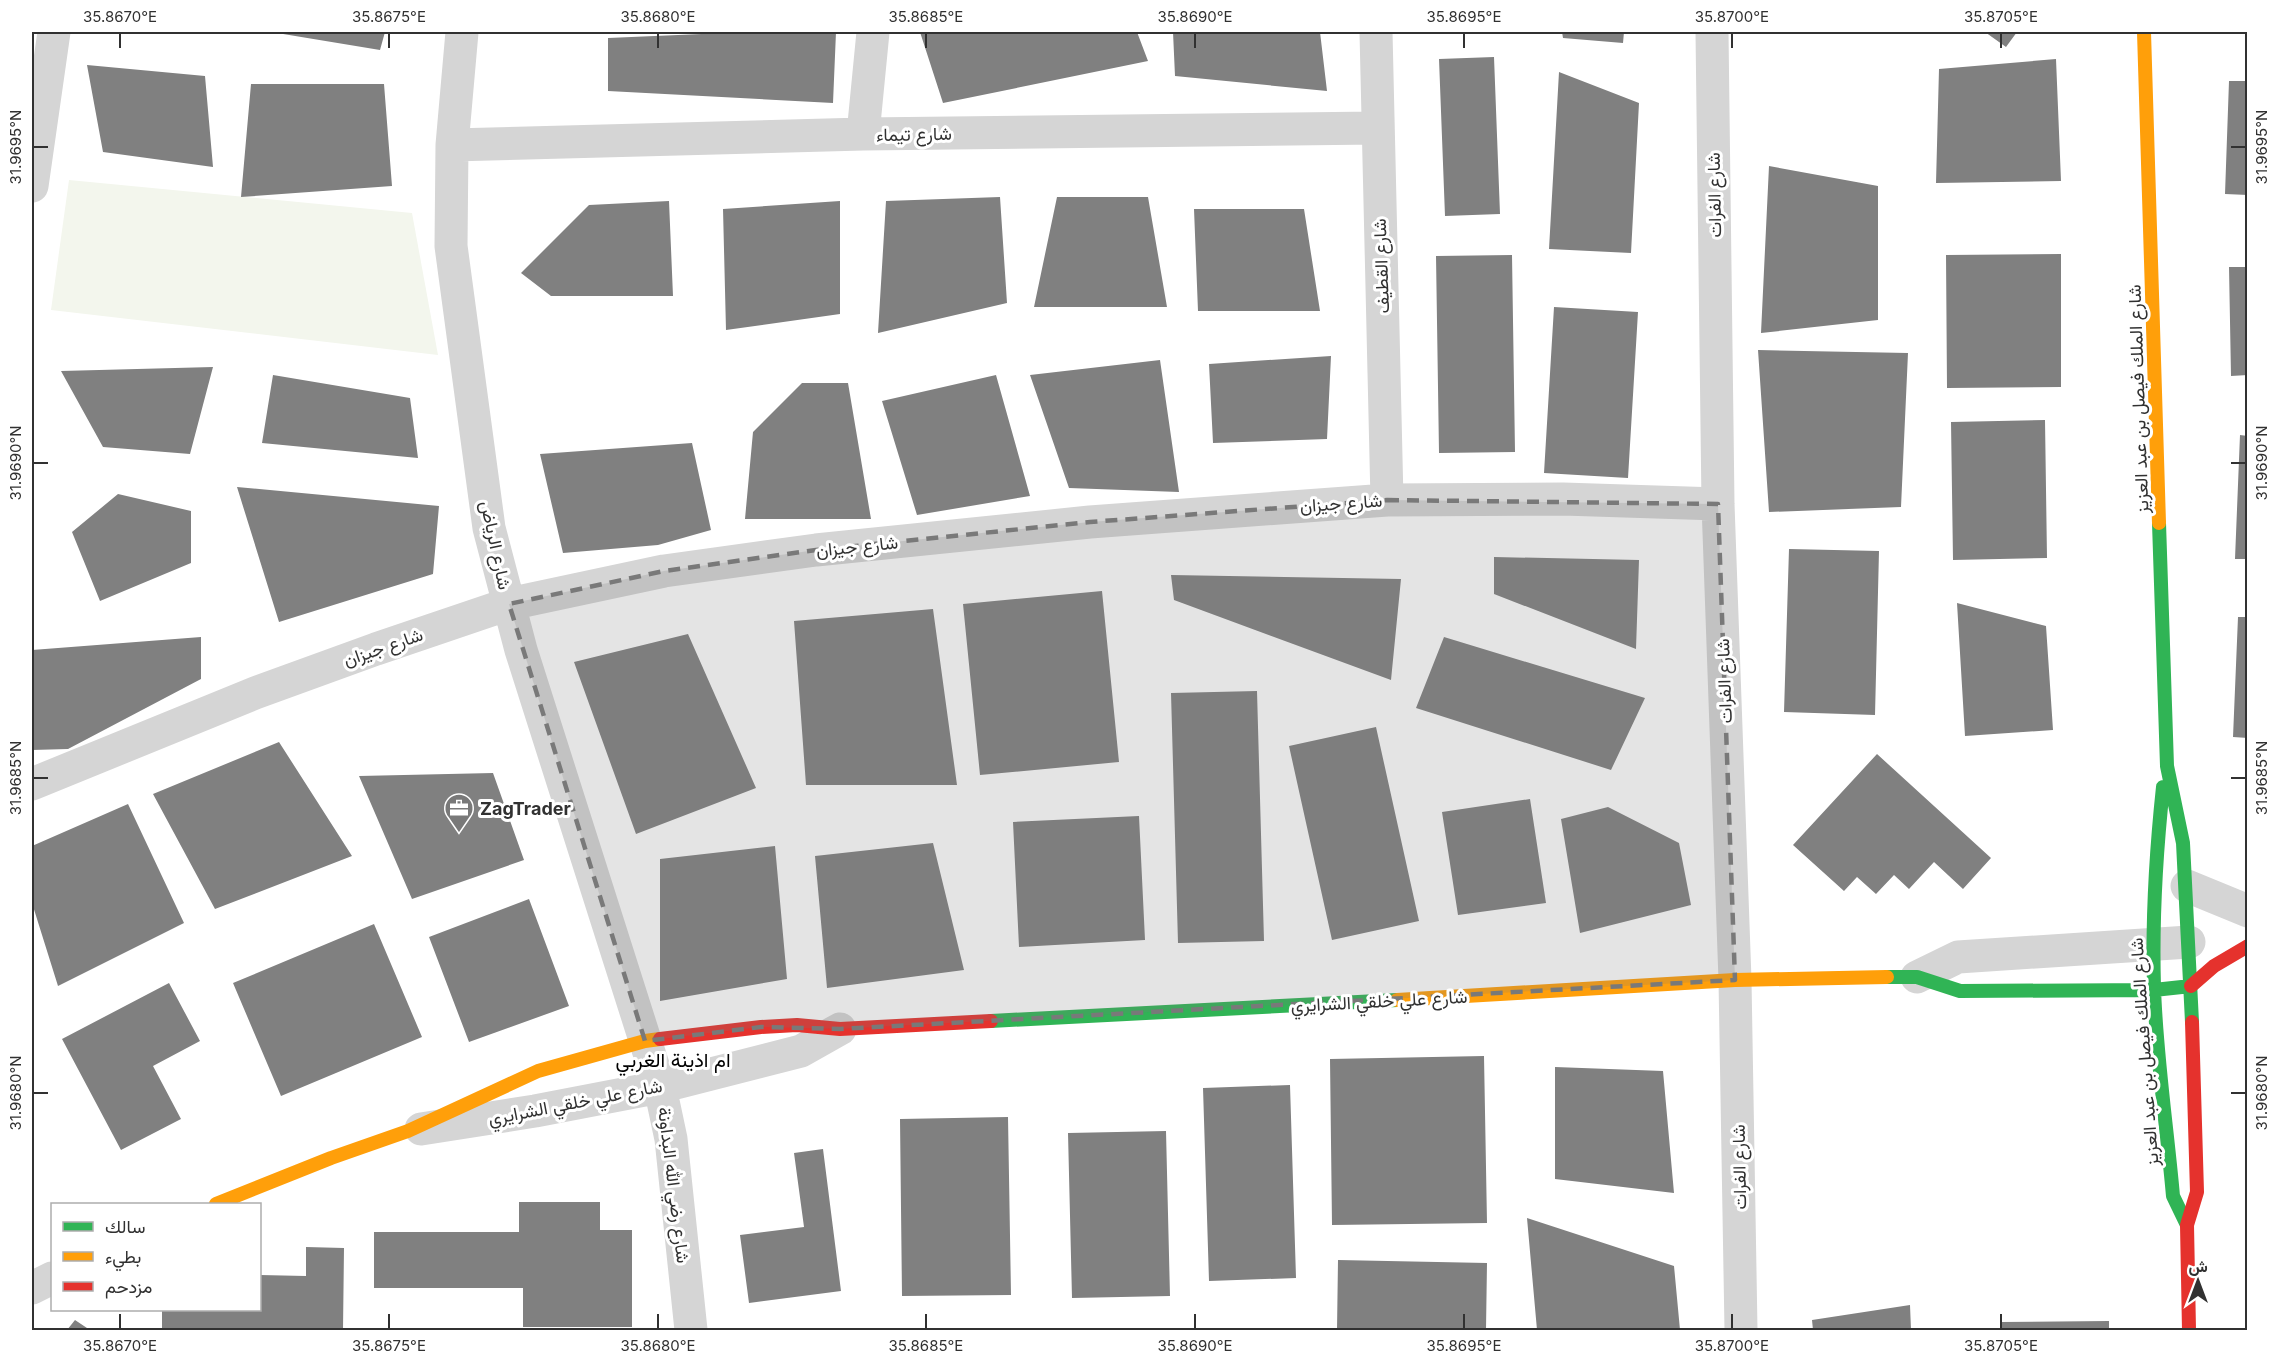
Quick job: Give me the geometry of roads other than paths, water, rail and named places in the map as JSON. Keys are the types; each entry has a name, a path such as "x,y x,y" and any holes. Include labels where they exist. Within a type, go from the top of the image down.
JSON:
{"street":[{"path":"32,186 54,32"},
{"name":"شارع الرياض","path":"462,32 452,145 451,246 489,528 521,650 645,1041"},
{"path":"863,134 873,32"},
{"name":"شارع القطيف","path":"1376,32 1387,500"},
{"name":"شارع الفرات","path":"1712,32 1718,504 1735,980 1742,1330"},
{"name":"شارع الملك فيصل بن عبد العزيز","path":"2144,32 2167,766 2183,843 2191,986 2197,1192 2187,1225 2189,1330"},
{"name":"شارع تيماء","path":"452,145 863,134 1377,128"},
{"name":"شارع جيزان","path":"32,784 255,693 509,604 664,571 816,550 1090,522 1387,500 1563,499 1718,504"},
{"name":"شارع الملك فيصل بن عبد العزيز","path":"2167,766 2159,812 2153,944 2154,990 2173,1196 2187,1225"},
{"path":"2187,886 2247,911"},
{"name":"شارع علي خلقي الشرايري","path":"1917,977 1958,957 2189,942"},
{"path":"2191,986 2214,966 2247,946"},
{"name":"شارع علي خلقي الشرايري","path":"218,1203 331,1158 408,1131 538,1071 645,1041 761,1027 797,1025 840,1029 1318,1005 1735,980 1917,977 1960,991 2154,990 2191,986"},
{"name":"شارع علي خلقي الشرايري","path":"408,1131 535,1111 660,1087 801,1051 840,1029"},
{"name":"شارع رضي الله البداونة","path":"645,1041 660,1087 670,1139 691,1330"},
{"path":"32,1288 51,1278"}],"place":[{"name":"ZagTrader","path":"459,834"}],"district":[{"name":"ام اذينة الغربي","path":"673,1060"}]}
